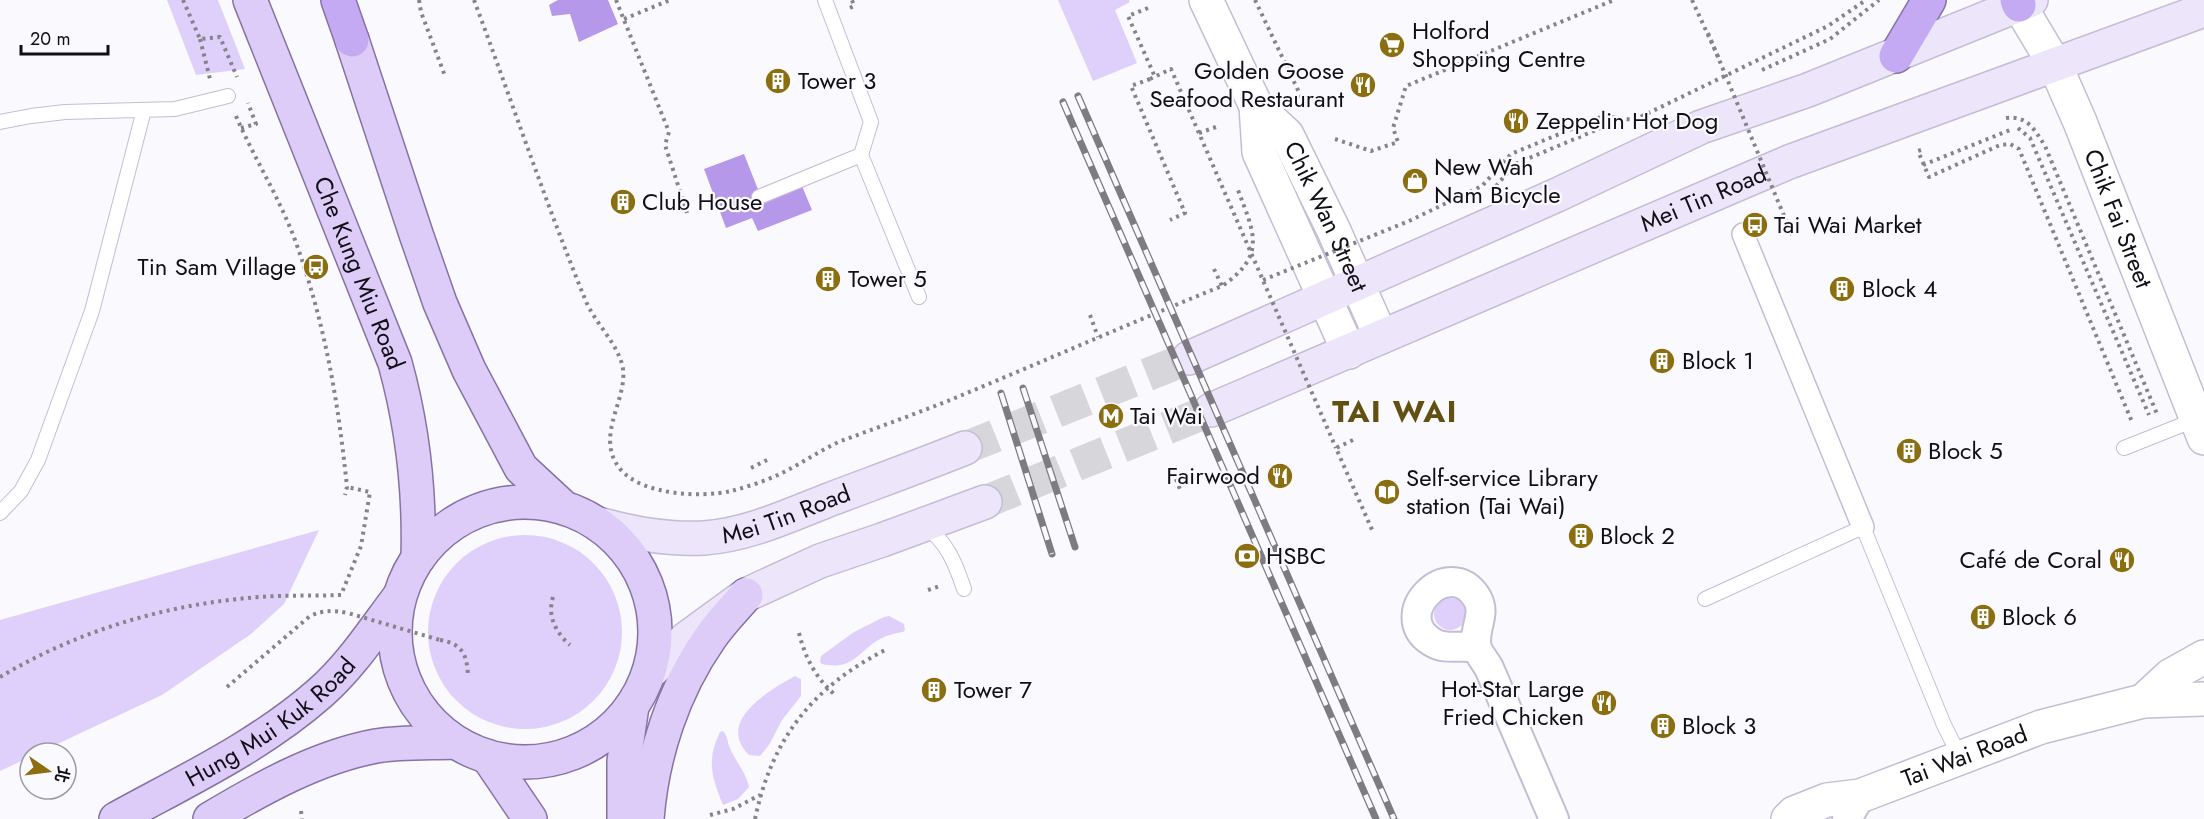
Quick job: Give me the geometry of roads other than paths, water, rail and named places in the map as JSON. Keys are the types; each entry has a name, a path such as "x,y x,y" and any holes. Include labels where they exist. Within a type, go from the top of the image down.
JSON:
{"highway":[{"path":"338,0 352,40"},
{"path":"1896,56 1929,0"}],"main road":[{"name":"Che Kung Miu Road","path":"250,0 373,304 403,392 414,450 419,509 418,558"},
{"name":"Che Kung Miu Road","path":"344,0 352,40 433,283 469,370 521,468 562,506 599,524 615,537 640,569 654,608 654,648 649,673 633,706 620,722 604,735 569,755 528,762 488,757 454,742 422,712 403,675 397,656 395,635 400,595 418,558 431,542 446,528 464,517 482,508 502,503 522,501 562,506"},
{"path":"1189,358 1557,195 1701,127 1808,90 1896,56 2023,2"},
{"name":"Mei Tin Road","path":"1210,410 1748,178 2204,10"},
{"name":"Mei Tin Road","path":"599,524 652,537 697,538 750,530 964,448"},
{"path":"649,673 687,638 746,595 820,561 985,502"},
{"name":"Hung Mui Kuk Road","path":"116,819 226,759 290,717 320,693 356,654 400,595"},
{"path":"647,819 653,772 662,737 689,670 711,636 746,595"},
{"name":"Che Kung Miu Road","path":"624,819 624,761 633,706"},
{"name":"Hung Mui Kuk Road","path":"210,819 272,785 338,757 375,746 454,742"},
{"path":"488,757 530,819"}],"street":[{"name":"Chik Wan Street","path":"1206,0 1256,106 1259,152 1349,352"},
{"name":"Chik Fai Street","path":"2023,2 2055,65 2090,145 2200,428"},
{"name":"Chik Wan Street","path":"1256,106 1287,135 1381,337"},
{"path":"1743,234 1863,526"},
{"path":"1477,648 1489,668 1554,819"},
{"name":"Tai Wai Road","path":"2143,701 2170,676 2204,657"},
{"name":"Tai Wai Road","path":"1788,819 1794,813 1827,800 1854,807 1960,757 2041,727 2143,701 2204,699"}],"lane":[{"path":"825,0 871,122 861,155 919,297"},
{"path":"0,122 64,112 175,109 222,97"},
{"path":"0,513 21,491 38,460 92,311 144,111"},
{"path":"759,197 861,155"},
{"path":"2124,448 2164,431 2200,428"},
{"path":"921,525 935,534 945,545 953,559 964,590"},
{"path":"1704,599 1863,526 1944,725 1960,757"}],"tunnel":[{"path":"965,448 1189,358"},
{"path":"985,502 1211,410"}],"railway":[{"path":"1078,96 1394,819"},
{"path":"1063,102 1376,819"},
{"path":"1023,388 1075,547"},
{"path":"1001,393 1052,554"}],"place":[{"name":"Holford Shopping Centre","path":"1392,45"},
{"name":"Tower 3","path":"778,81"},
{"name":"Golden Goose Seafood Restaurant","path":"1363,85"},
{"name":"Zeppelin Hot Dog","path":"1516,121"},
{"name":"New Wah Nam Bicycle","path":"1415,181"},
{"name":"Club House","path":"623,202"},
{"name":"Tai Wai Market","path":"1755,225"},
{"name":"Tin Sam Village","path":"316,267"},
{"name":"Tower 5","path":"828,279"},
{"name":"Block 4","path":"1842,289"},
{"name":"Block 1","path":"1662,361"},
{"name":"Tai Wai","path":"1111,416"},
{"name":"Block 5","path":"1909,451"},
{"name":"Fairwood","path":"1280,476"},
{"name":"Self-service Library station (Tai Wai)","path":"1387,492"},
{"name":"Block 2","path":"1581,536"},
{"name":"HSBC","path":"1247,556"},
{"name":"Café de Coral","path":"2122,560"},
{"name":"Block 6","path":"1983,617"},
{"name":"Tower 7","path":"934,690"},
{"name":"Hot-Star Large Fried Chicken","path":"1604,703"},
{"name":"Block 3","path":"1663,726"}],"district":[{"name":"TAI WAI","path":"1395,412"}]}
